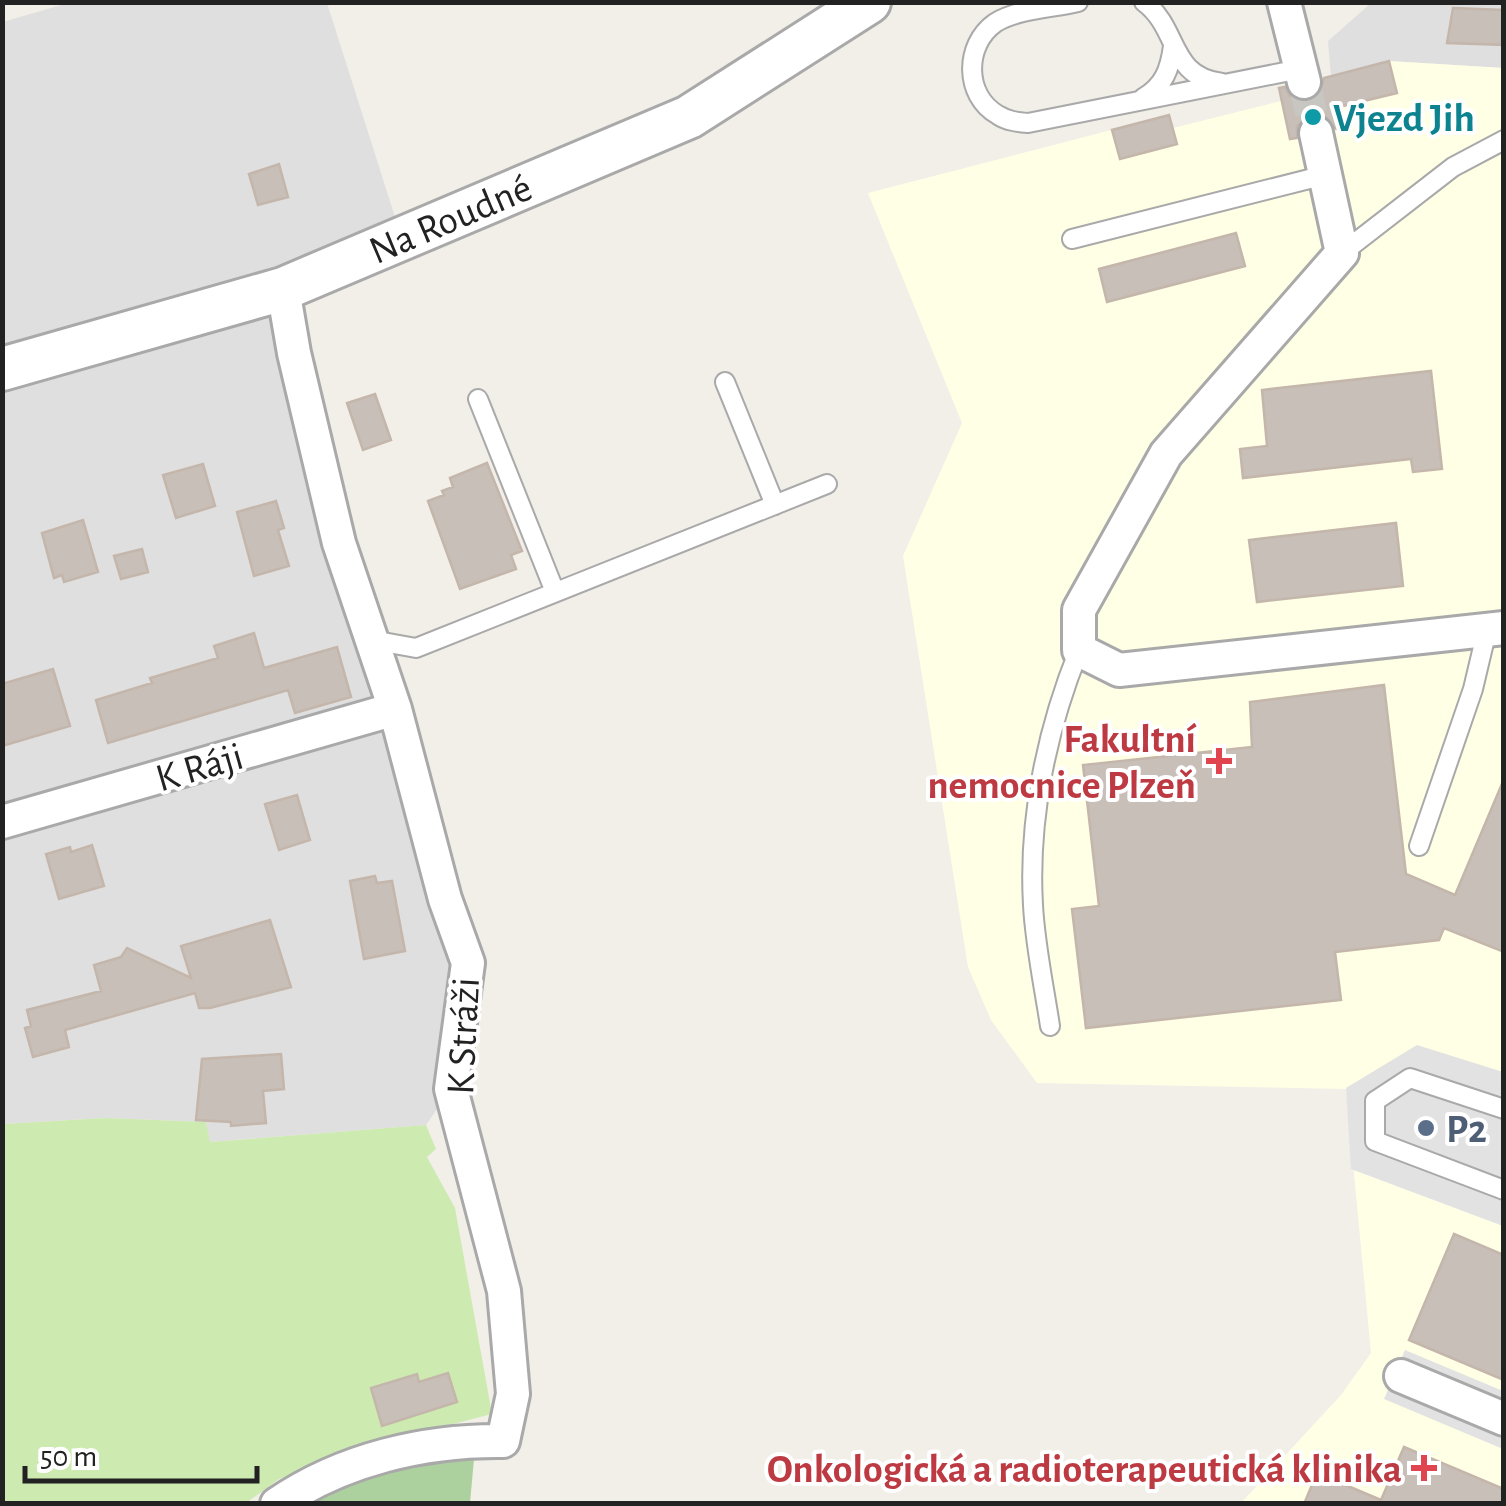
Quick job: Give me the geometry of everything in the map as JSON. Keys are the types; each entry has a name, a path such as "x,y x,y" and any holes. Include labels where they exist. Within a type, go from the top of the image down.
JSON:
{"street":[{"name":"Na Roudné","path":"2,368 283,290 689,117 869,2"},
{"path":"1284,2 1302,76"},
{"path":"1316,133 1342,253 1166,454 1079,610 1079,650 1119,670 1495,629"},
{"name":"K Stráži","path":"277,1504 295,1491 378,1456 459,1440 504,1441 513,1394 504,1291 451,1089 468,963 446,899 395,709 339,543 283,290"},
{"name":"K Ráji","path":"2,822 395,709"},
{"path":"1401,1376 1504,1419"}],"lane":[{"path":"1078,2 1014,16 997,22 983,34 974,50 971,68 974,86 995,114 1028,123 1226,84 1302,76"},
{"path":"1144,2 1168,28 1180,62 1210,82 1226,84"},
{"path":"1137,102 1164,80 1171,64 1172,45"},
{"path":"1342,253 1454,167 1504,140"},
{"path":"1072,239 1325,175"},
{"path":"725,382 774,505"},
{"path":"478,400 555,592"},
{"path":"372,640 416,648 828,484"},
{"path":"1419,846 1495,629"},
{"path":"1050,1026 1032,904 1036,804 1057,703 1079,650"},
{"path":"1504,1109 1410,1078 1375,1101 1374,1141 1504,1190"}],"shaded area":[{"path":"68,3 327,3 402,239 284,289 468,963 451,1089 426,1125 209,1142 206,1122 105,1118 3,1124 3,22"},
{"path":"1371,3 1503,3 1503,68 1389,61 1331,76 1328,41"},
{"name":"Fakultní nemocnice Plzeň","path":"1389,61 1503,68 1503,1503 1241,1503 1341,1395 1371,1353 1346,1089 1037,1083 991,1020 968,967 903,556 962,423 868,193 1169,115 1173,128 1281,101 1279,88"},
{"name":"P2","path":"1417,1045 1503,1072 1503,1226 1351,1169 1346,1088"},
{"path":"1405,1350 1503,1391 1503,1449 1384,1399"}],"green space":[{"path":"105,1118 206,1122 210,1142 426,1125 436,1149 427,1157 455,1208 492,1414 387,1441 279,1479 246,1503 3,1504 3,1124"},
{"path":"415,1458 474,1459 470,1503 291,1504"}],"building":[{"path":"1453,8 1504,10 1504,45 1447,43"},
{"path":"1389,61 1397,93 1339,107 1343,128 1336,129 1323,114 1311,114 1297,126 1297,138 1290,139 1279,88 1285,87 1290,96 1308,102 1318,96 1324,78"},
{"path":"1169,115 1177,144 1120,159 1112,130"},
{"path":"279,164 288,197 258,205 249,174"},
{"path":"1236,233 1245,266 1107,302 1099,269"},
{"path":"1431,371 1442,469 1413,472 1411,459 1243,478 1240,449 1267,446 1262,390"},
{"path":"375,394 391,440 363,450 347,403"},
{"path":"487,463 522,551 511,555 516,569 460,589 428,501 453,487 450,478"},
{"path":"203,464 215,506 176,518 163,475"},
{"path":"276,501 284,528 278,530 289,566 254,576 237,512"},
{"path":"83,520 98,572 64,582 62,575 54,578 42,533"},
{"path":"1396,523 1403,586 1257,602 1249,540"},
{"path":"142,549 148,572 121,579 114,556"},
{"path":"254,633 264,668 337,647 351,697 295,713 288,690 108,743 96,700 152,683 150,678 218,658 214,646"},
{"path":"53,669 70,726 2,746 2,684"},
{"path":"1384,685 1406,874 1455,895 1504,779 1504,952 1444,928 1439,940 1335,952 1341,1000 1086,1028 1072,909 1099,906 1083,765 1252,747 1250,702"},
{"path":"297,795 310,840 279,850 265,804"},
{"path":"92,845 104,886 59,899 46,854"},
{"path":"375,876 377,883 392,881 405,951 364,959 350,881"},
{"path":"270,920 291,987 210,1008 199,1008 195,993 65,1030 69,1047 33,1057 25,1028 31,1026 27,1010 101,991 94,965 121,957 127,948 191,978 181,946"},
{"path":"281,1054 284,1089 263,1091 266,1123 231,1126 231,1122 196,1120 202,1059"},
{"path":"1454,1234 1504,1255 1504,1380 1409,1340"},
{"path":"448,1373 457,1402 382,1426 371,1388 417,1374 419,1382"},
{"name":"Onkologická a radioterapeutická klinika","path":"1404,1447 1504,1489 1504,1504 1304,1504 1317,1473 1381,1500"}],"tunnel":[{"path":"1304,82 1316,133"}],"place":[{"name":"Vjezd Jih","path":"1313,117"},
{"name":"Fakultní nemocnice Plzeň","path":"1219,761"},
{"name":"P2","path":"1426,1128"},
{"name":"Onkologická a radioterapeutická klinika","path":"1424,1468"}]}
